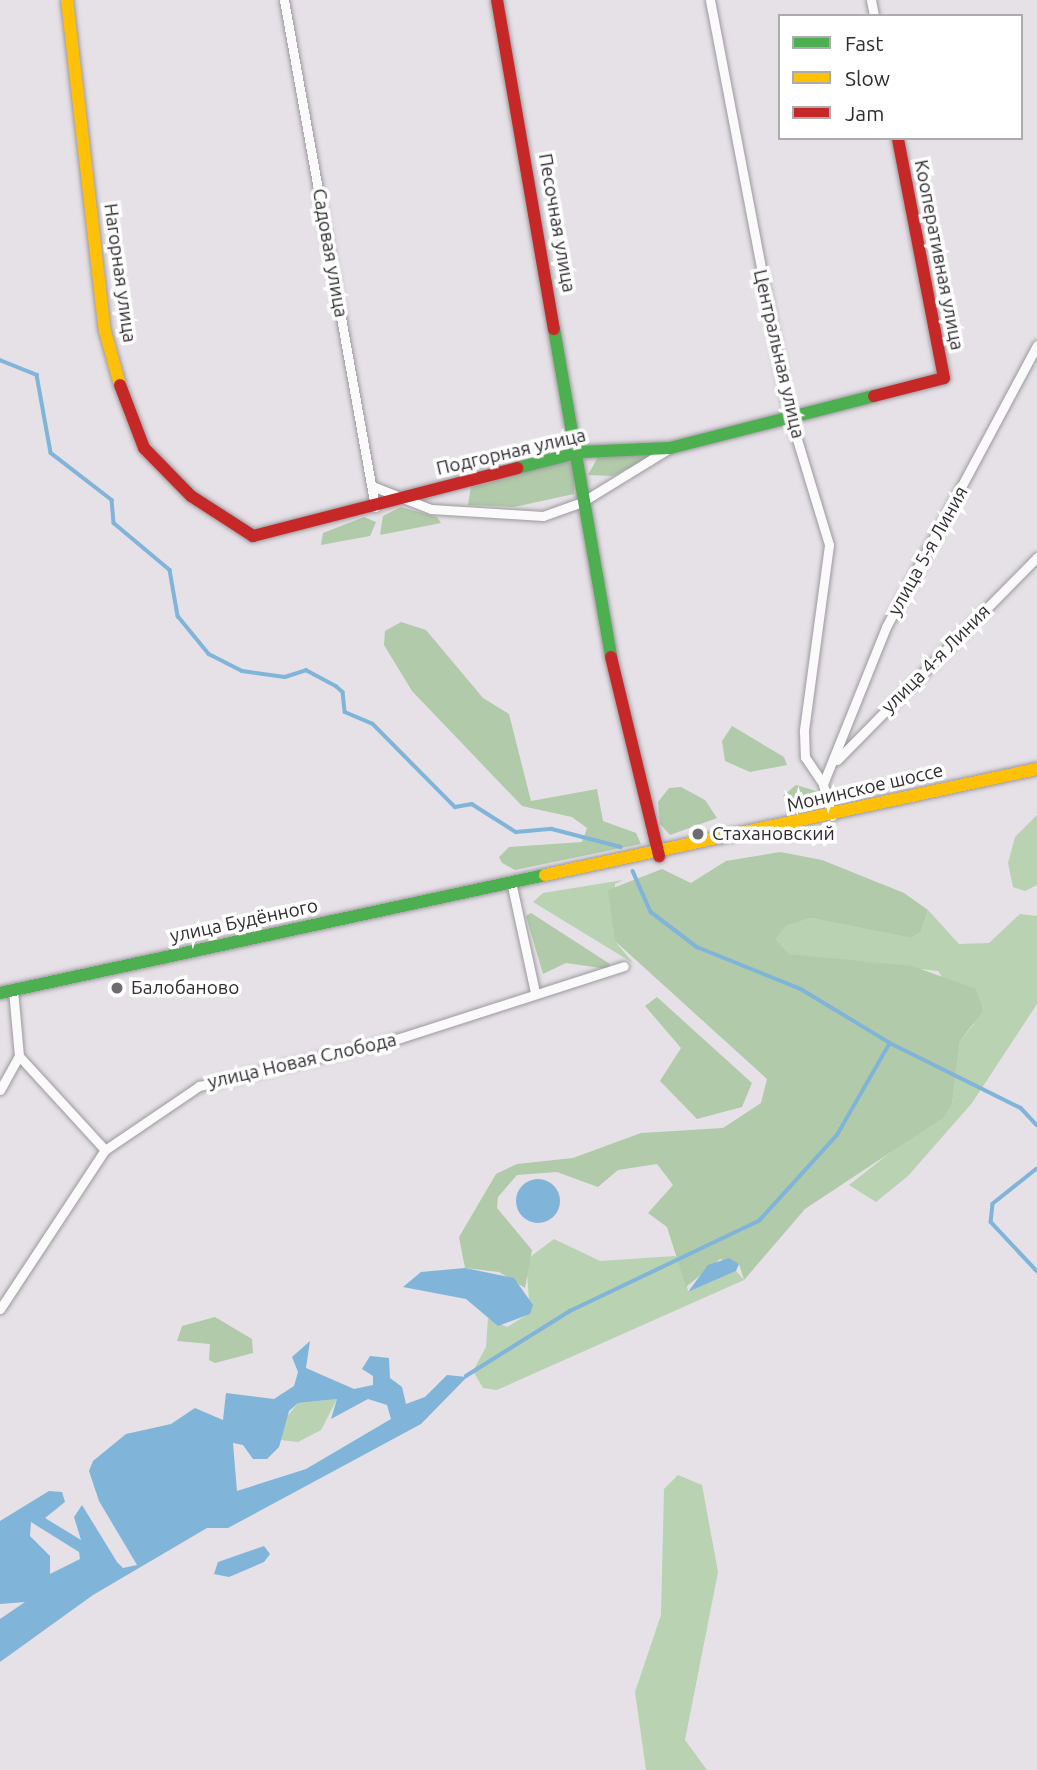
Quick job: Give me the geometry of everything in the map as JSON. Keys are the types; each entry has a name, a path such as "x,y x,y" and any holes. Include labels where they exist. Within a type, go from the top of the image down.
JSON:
{"street":[{"name":"Нагорная улица","path":"67,0 105,331 128,413 144,448 191,496 253,536"},
{"name":"Садовая улица","path":"284,0 376,507"},
{"name":"Песочная улица","path":"497,0 580,452 582,502"},
{"name":"Центральная улица","path":"709,0 789,413 829,545 804,731 805,757 822,784 832,816"},
{"name":"Кооперативная улица","path":"898,140 944,378"},
{"name":"улица 5-я Линия","path":"834,762 886,627 1037,345"},
{"name":"Подгорная улица","path":"253,536 376,507 580,452 670,448 789,413 944,378"},
{"path":"372,486 399,499 514,519 582,502 670,448"},
{"path":"582,502 615,682 659,856"},
{"name":"улица 4-я Линия","path":"834,762 1037,556"},
{"path":"822,784 834,762"},
{"name":"Монинское шоссе","path":"496,890 659,856 1037,769"},
{"path":"512,886 535,992"},
{"name":"улица Будённого","path":"7,991 496,890"},
{"name":"улица Новая Слобода","path":"0,1309 105,1150 218,1079 400,1038 535,992 624,966"},
{"path":"7,991 19,1056 105,1150"},
{"path":"0,1090 19,1056"}],"green space":[{"path":"631,452 654,455 613,476 588,475 598,457"},
{"path":"565,460 574,465 574,494 514,507 468,505 471,487"},
{"path":"401,507 437,517 441,523 380,535 383,516"},
{"path":"364,517 376,522 370,536 321,545 323,533"},
{"path":"401,622 426,630 483,698 509,714 531,801 597,789 603,821 636,833 641,844 515,870 502,863 499,857 509,847 582,842 587,828 572,817 522,806 412,691 384,645 385,631"},
{"path":"732,726 784,757 787,765 750,772 725,761 722,741"},
{"path":"796,785 816,791 796,808 783,796"},
{"path":"681,787 705,800 717,818 670,835 660,824 658,802 669,788"},
{"path":"1037,815 1037,885 1025,891 1013,887 1008,863 1015,837"},
{"path":"780,852 822,860 904,893 928,910 921,932 911,938 811,918 786,926 776,939 789,954 912,966 976,989 983,1011 960,1041 952,1104 944,1117 805,1209 744,1280 739,1264 720,1259 686,1287 667,1227 648,1213 673,1185 657,1164 618,1170 598,1187 557,1172 517,1175 498,1197 497,1208 532,1250 525,1288 499,1272 465,1268 459,1237 496,1174 517,1164 573,1158 641,1133 723,1128 761,1103 767,1079 615,941 608,890 662,869 691,883 726,861"},
{"path":"623,880 615,884 615,941 633,963 533,902 543,893"},
{"path":"928,910 959,944 989,943 1020,914 1037,916 1037,1004 972,1103 908,1176 876,1202 849,1185 952,1104 960,1041 974,1024 938,971 789,954 776,939 786,926 811,918 911,938 921,932"},
{"path":"531,913 610,964 608,969 566,963 543,974 526,916"},
{"path":"657,997 752,1083 742,1107 697,1119 660,1081 681,1048 645,1006"},
{"path":"554,1239 600,1261 675,1256 683,1263 688,1292 736,1271 744,1280 497,1390 483,1388 473,1371 486,1347 488,1318 507,1327 530,1313 526,1260"},
{"path":"215,1317 252,1339 253,1353 215,1363 209,1360 210,1344 177,1341 182,1326"},
{"path":"337,1399 321,1430 298,1442 281,1440 281,1424 298,1403"},
{"path":"678,1475 702,1485 718,1572 685,1740 707,1770 646,1770 635,1692 661,1615 664,1489"}],"water":[{"path":"538,1179 553,1186 560,1201 553,1216 538,1223 523,1216 516,1201 523,1186"},
{"path":"729,1258 739,1264 736,1271 688,1292 708,1265"},
{"path":"465,1268 514,1278 533,1305 530,1314 498,1326 466,1299 403,1287 421,1272"},
{"path":"310,1341 306,1368 354,1389 373,1385 373,1376 362,1369 370,1356 389,1358 390,1378 402,1387 406,1404 425,1397 447,1375 467,1377 421,1424 228,1528 207,1528 93,1595 0,1662 0,1619 25,1602 0,1604 0,1521 49,1491 62,1492 65,1502 45,1518 81,1540 74,1517 82,1505 117,1562 123,1568 137,1565 99,1501 89,1471 93,1461 126,1434 171,1424 195,1408 223,1420 226,1393 274,1399 294,1386 298,1372 292,1357","holes":["337,1399 331,1419 368,1399 387,1405 391,1419 306,1469 237,1491 233,1443 243,1445 253,1459 267,1459 279,1447 289,1411 298,1403","31,1522 79,1552 80,1559 50,1574 50,1556 30,1536"]},
{"path":"264,1546 270,1554 264,1562 229,1577 214,1574 218,1562"}],"waterway":[{"path":"0,360 37,375 51,453 112,500 114,523 170,570 178,616 209,654 242,671 285,677 306,670 336,686 343,692 345,712 373,724 455,807 472,804 516,832 552,829 621,847"},
{"path":"633,871 651,912 697,947 801,989 890,1043 1021,1108 1037,1125"},
{"path":"466,1376 570,1311 759,1221 837,1135 890,1043"},
{"path":"1037,1169 993,1204 991,1222 1037,1271"}],"traffic: fast":[{"path":"554,329 611,657"},
{"path":"517,468 580,452 670,448 874,396"},
{"path":"0,993 545,875"}],"traffic: slow":[{"path":"67,0 105,331 120,385"},
{"path":"545,875 1037,769"}],"traffic: jam":[{"path":"497,0 554,329"},
{"path":"874,396 944,378 898,140"},
{"path":"120,385 144,448 191,496 253,536 517,468"},
{"path":"611,657 659,856"}],"place":[{"name":"Стахановский","path":"698,834"},
{"name":"Балобаново","path":"117,988"}]}
